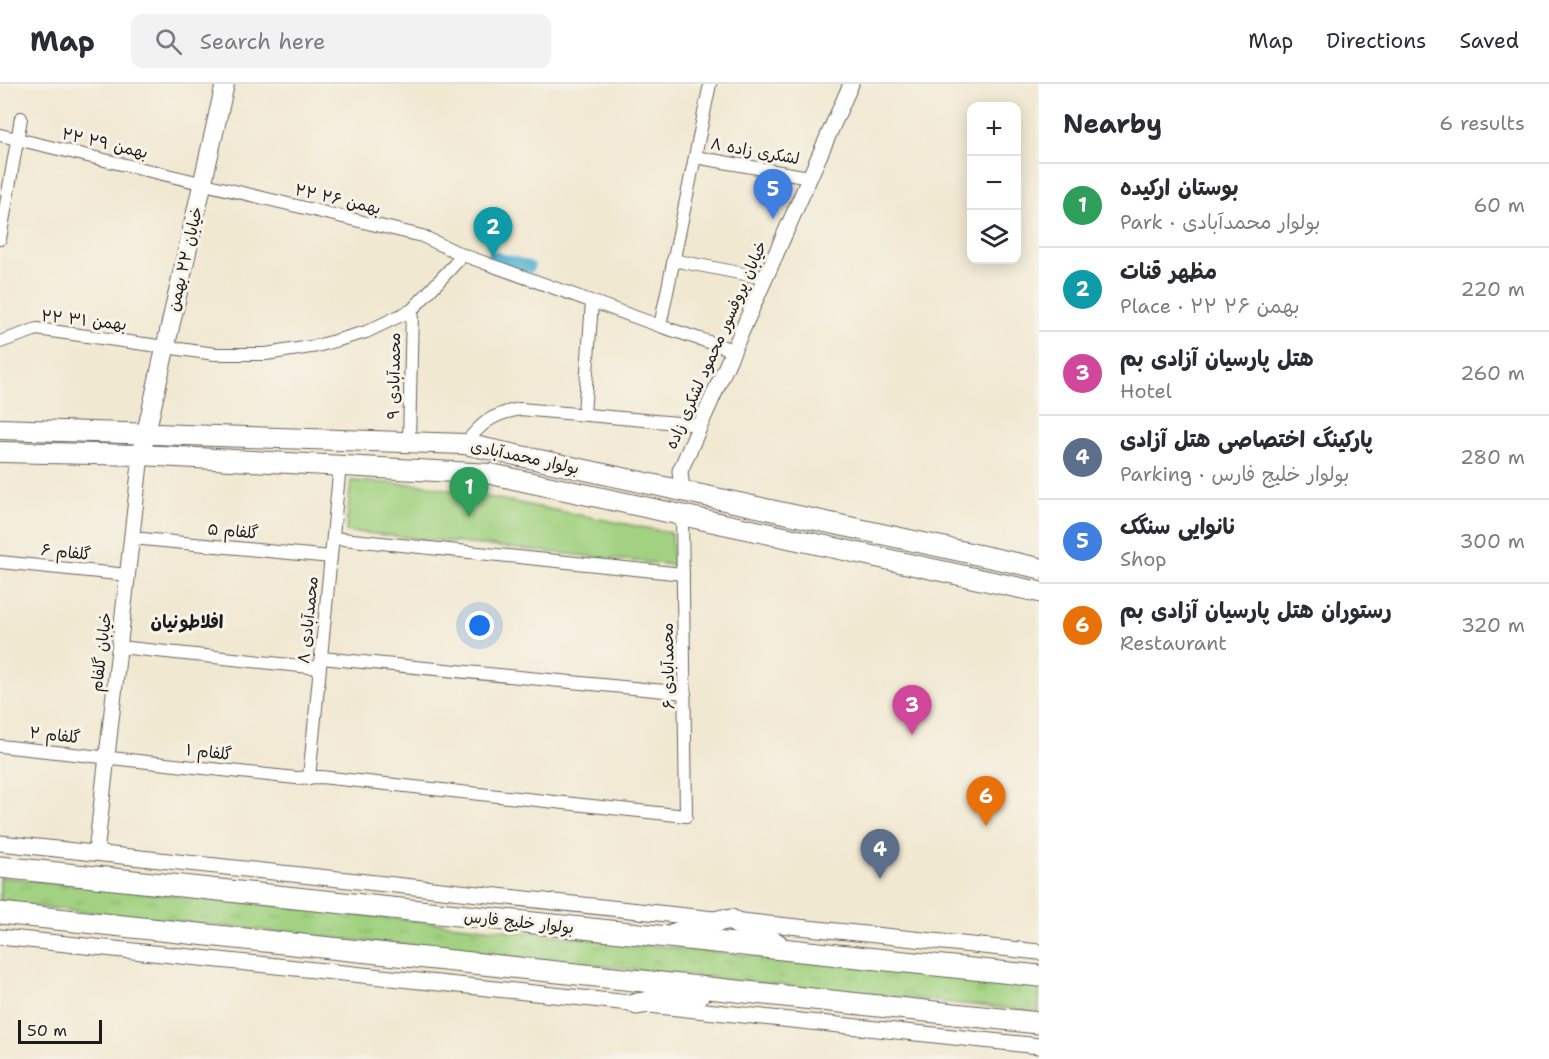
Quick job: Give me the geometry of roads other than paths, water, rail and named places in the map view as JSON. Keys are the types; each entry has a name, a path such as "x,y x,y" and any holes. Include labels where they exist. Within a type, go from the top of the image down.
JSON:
{"highway":[{"name":"بولوار خلیج فارس","path":"0,867 1039,976"},
{"path":"0,914 1039,1023"},
{"path":"663,937 727,920 788,950"},
{"path":"637,1004 725,990"}],"main road":[{"name":"خیابان ۲۲ بهمن","path":"141,455 225,84"},
{"name":"بولوار محمدآبادی","path":"0,429 465,444 1039,568"},
{"name":"بولوار محمدآبادی","path":"0,452 141,455 491,474 1039,592"},
{"path":"682,491 682,515"}],"street":[{"path":"660,326 710,84"},
{"name":"خیابان پروفسور محمود لشکری زاده","path":"682,491 680,471 851,84"},
{"path":"0,239 21,118"},
{"name":"۲۲ بهمن ۲۹","path":"0,135 202,183"},
{"name":"لشکری زاده ٨","path":"695,157 809,177"},
{"name":"۲۲ بهمن ۲۶","path":"202,183 422,236 463,255 733,350"},
{"path":"412,310 463,255"},
{"path":"674,260 765,278"},
{"path":"584,414 592,302"},
{"name":"۲۲ بهمن ۳۱","path":"0,342 37,329 216,354 266,354 317,346 366,332 412,310"},
{"name":"محمدآبادی ۹","path":"409,442 412,310"},
{"path":"465,444 489,418 520,409 700,425"},
{"name":"خیابان گلفام","path":"96,854 141,455"},
{"name":"محمدآبادی ۸","path":"309,778 340,465"},
{"name":"محمدآبادی ۶","path":"682,515 686,816"},
{"name":"گلفام ۵","path":"132,538 331,556"},
{"path":"333,538 683,574"},
{"name":"گلفام ۶","path":"0,562 128,575"},
{"path":"119,647 685,693"},
{"name":"گلفام ۲","path":"0,746 107,757"},
{"name":"گلفام ۱","path":"107,757 686,816"},
{"path":"0,843 1039,952"},
{"path":"0,937 1039,1046"}],"waterway":[{"path":"493,257 529,267"}],"place":[{"name":"نانوایی سنگک","path":"773,219"},
{"name":"مظهر قنات","path":"493,257"},
{"name":"بوستان ارکیده","path":"469,517"},
{"name":"هتل پارسیان آزادی بم","path":"912,735"},
{"name":"رستوران هتل پارسیان آزادی بم","path":"986,826"},
{"name":"پارکینگ اختصاصی هتل آزادی","path":"880,879"}],"district":[{"name":"افلاطونیان","path":"187,622"}]}
